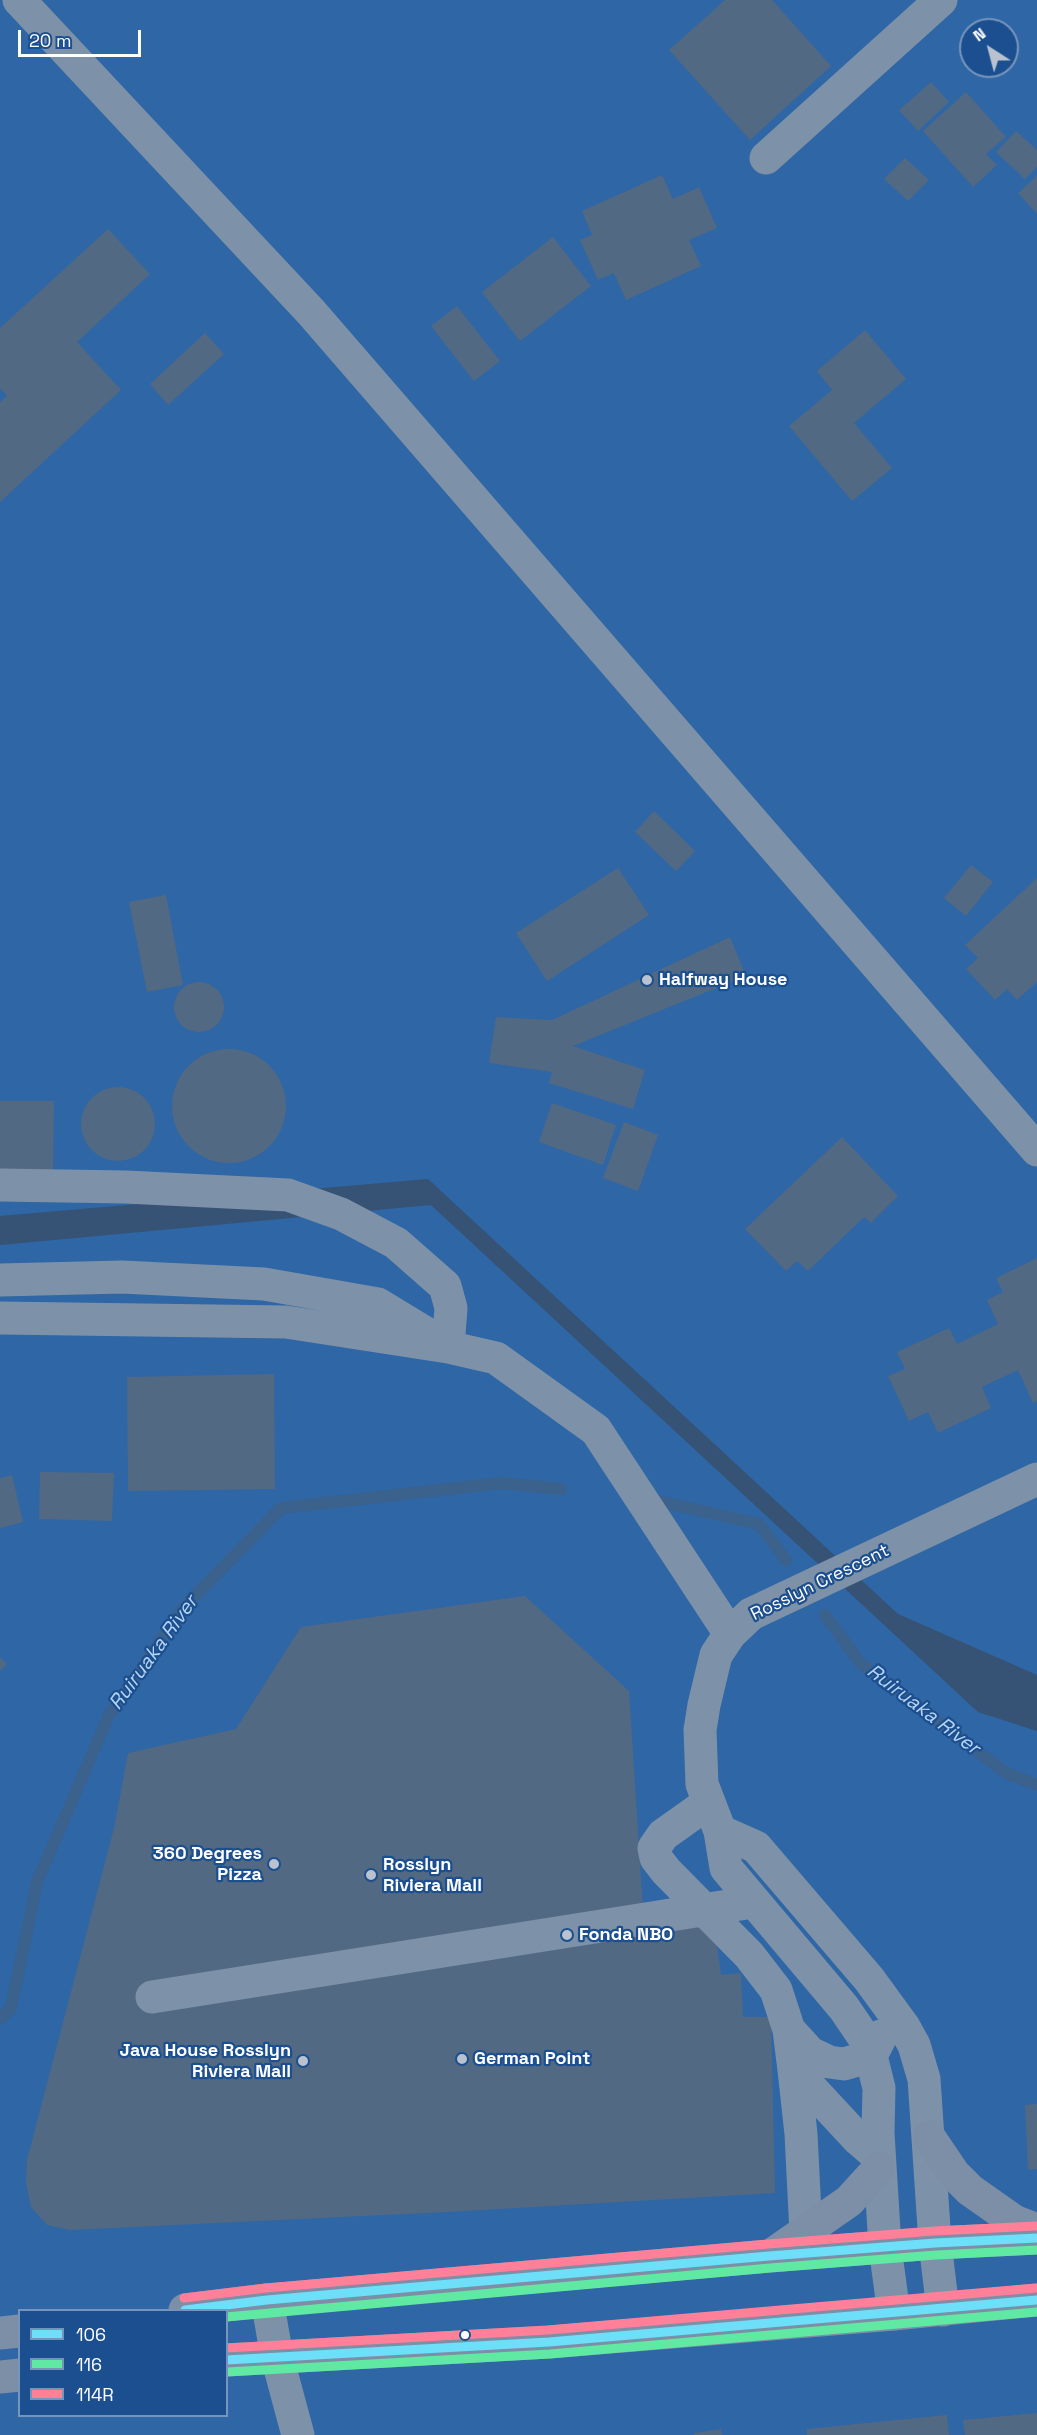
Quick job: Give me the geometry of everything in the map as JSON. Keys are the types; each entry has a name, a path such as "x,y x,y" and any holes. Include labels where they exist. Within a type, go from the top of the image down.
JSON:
{"main road":[{"path":"929,2137 954,2174 970,2190 1014,2221 1037,2230"},
{"path":"769,2256 806,2233 849,2201 879,2163"},
{"path":"194,2309 267,2300 769,2256 935,2243 1037,2238"},
{"path":"228,2360 549,2342 943,2310 1037,2300"},
{"path":"0,2333 18,2331"},
{"path":"0,2377 18,2375"}],"street":[{"path":"19,0 311,312 1037,1150"},
{"path":"765,158 941,0"},
{"path":"0,1185 126,1187 288,1195 341,1214 396,1244 445,1286 451,1308 448,1347"},
{"path":"0,1280 122,1277 264,1284 378,1305 448,1347"},
{"path":"0,1318 286,1322 448,1347 496,1358 596,1430 730,1634"},
{"name":"Rosslyn Crescent","path":"894,2314 885,2247 879,2163 879,2088 871,2056 864,2039 844,2008 726,1868 714,1817 702,1784 700,1730 716,1655 730,1634 751,1614 1037,1479"},
{"path":"806,2233 801,2134 794,2070 789,2030 776,1990 749,1955 656,1858 654,1848 663,1835 714,1817 756,1847 869,1979 894,2012 914,2045 921,2065 929,2137 935,2243 943,2310"},
{"path":"152,1997 753,1902"},
{"path":"789,2030 810,2053 829,2062 844,2064 871,2056 894,2012"},
{"path":"794,2070 879,2163"},
{"path":"267,2300 277,2357 298,2435"}],"shaded area":[{"path":"0,0 1037,0 1037,1675 898,1614 428,1179 0,1216"},
{"path":"431,1205 978,1712 1037,1731 1037,2435 0,2435 0,1245"}],"building":[{"path":"725,0 772,0 831,66 750,140 669,50"},
{"path":"931,82 949,102 918,131 899,110"},
{"path":"966,92 1006,137 986,154 997,165 973,187 923,131"},
{"path":"1016,131 1037,150 1037,167 1025,179 996,152"},
{"path":"905,158 929,180 908,201 884,179"},
{"path":"662,175 673,199 699,187 717,228 689,240 701,266 626,300 614,273 598,280 580,240 592,235 582,211"},
{"path":"1037,176 1037,214 1018,193"},
{"path":"108,229 150,274 77,342 121,390 0,502 0,402 7,396 0,388 0,328"},
{"path":"553,237 591,286 520,341 482,292"},
{"path":"457,306 500,361 474,381 431,326"},
{"path":"865,330 906,379 854,423 892,468 852,501 789,426 832,390 817,371"},
{"path":"205,333 224,354 168,405 150,384"},
{"path":"654,811 695,851 676,871 635,832"},
{"path":"971,865 993,882 966,916 944,898"},
{"path":"618,868 649,915 547,981 516,933"},
{"path":"1037,878 1037,982 1017,1000 1007,989 995,1000 966,969 978,958 965,945"},
{"path":"166,895 183,985 147,992 129,902"},
{"path":"730,937 746,976 573,1046 645,1070 633,1109 549,1083 552,1072 489,1063 496,1017 552,1020"},
{"path":"194,982 204,982 217,989 224,1002 224,1012 217,1025 204,1032 194,1032 185,1028 178,1021 174,1012 174,1002 178,993 185,986"},
{"path":"229,1049 251,1053 269,1066 282,1084 286,1106 282,1128 269,1146 251,1159 229,1163 207,1159 189,1146 176,1128 172,1106 176,1084 189,1066 207,1053"},
{"path":"111,1087 125,1087 139,1093 149,1103 155,1117 153,1138 139,1155 125,1161 111,1161 97,1155 87,1145 81,1131 81,1117 87,1103 97,1093"},
{"path":"0,1101 54,1101 53,1176 0,1176"},
{"path":"552,1103 616,1125 603,1165 539,1142"},
{"path":"624,1122 658,1135 638,1191 603,1178"},
{"path":"842,1137 898,1196 871,1223 864,1217 808,1271 797,1261 786,1271 745,1229"},
{"path":"1037,1258 1037,1401 1033,1403 1018,1370 982,1387 991,1408 938,1433 928,1412 909,1421 888,1376 905,1369 897,1352 949,1328 957,1344 998,1324 987,1300 1003,1292 996,1278"},
{"path":"274,1374 275,1489 128,1491 127,1377"},
{"path":"40,1472 114,1473 112,1521 39,1519"},
{"path":"12,1475 23,1522 0,1528 0,1478"},
{"name":"Rosslyn Riviera Mall","path":"525,1596 629,1691 644,1925 714,1921 721,1975 741,1973 743,2017 771,2017 775,2193 70,2230 47,2225 31,2207 26,2183 27,2160 114,1828 128,1753 236,1729 301,1627"},
{"path":"0,1657 7,1664 0,1671"},
{"path":"1037,2104 1037,2169 1028,2170 1025,2105"},
{"path":"1037,2413 1037,2435 965,2435 963,2420"},
{"path":"947,2415 949,2435 807,2435 807,2429"},
{"path":"721,2429 722,2435 694,2435 694,2433"}],"waterway":[{"name":"Ruiruaka River","path":"0,2019 11,2008 37,1882 108,1717 182,1609 281,1508 502,1483 561,1489"},
{"name":"Ruiruaka River","path":"649,1499 759,1524 786,1560"},
{"name":"Ruiruaka River","path":"825,1615 861,1664 1006,1773 1037,1785"}],"transit line":[{"name":"114R","path":"184,2298 266,2288 768,2244 934,2231 1036,2226"},
{"name":"106","path":"193,2309 267,2300 769,2256 935,2243 1037,2238"},
{"name":"116","path":"228,2317 770,2268 936,2255 1037,2250"},
{"name":"114R","path":"228,2348 548,2330 1036,2288"},
{"name":"106","path":"228,2360 549,2342 1037,2300"},
{"name":"116","path":"228,2372 550,2354 1037,2312"}],"place":[{"name":"Halfway House","path":"647,980"},
{"name":"360 Degrees Pizza","path":"274,1864"},
{"name":"Rosslyn Riviera Mall","path":"371,1875"},
{"name":"Fonda NBO","path":"567,1935"},
{"name":"German Point","path":"462,2059"},
{"name":"Java House Rosslyn Riviera Mall","path":"303,2061"}]}
